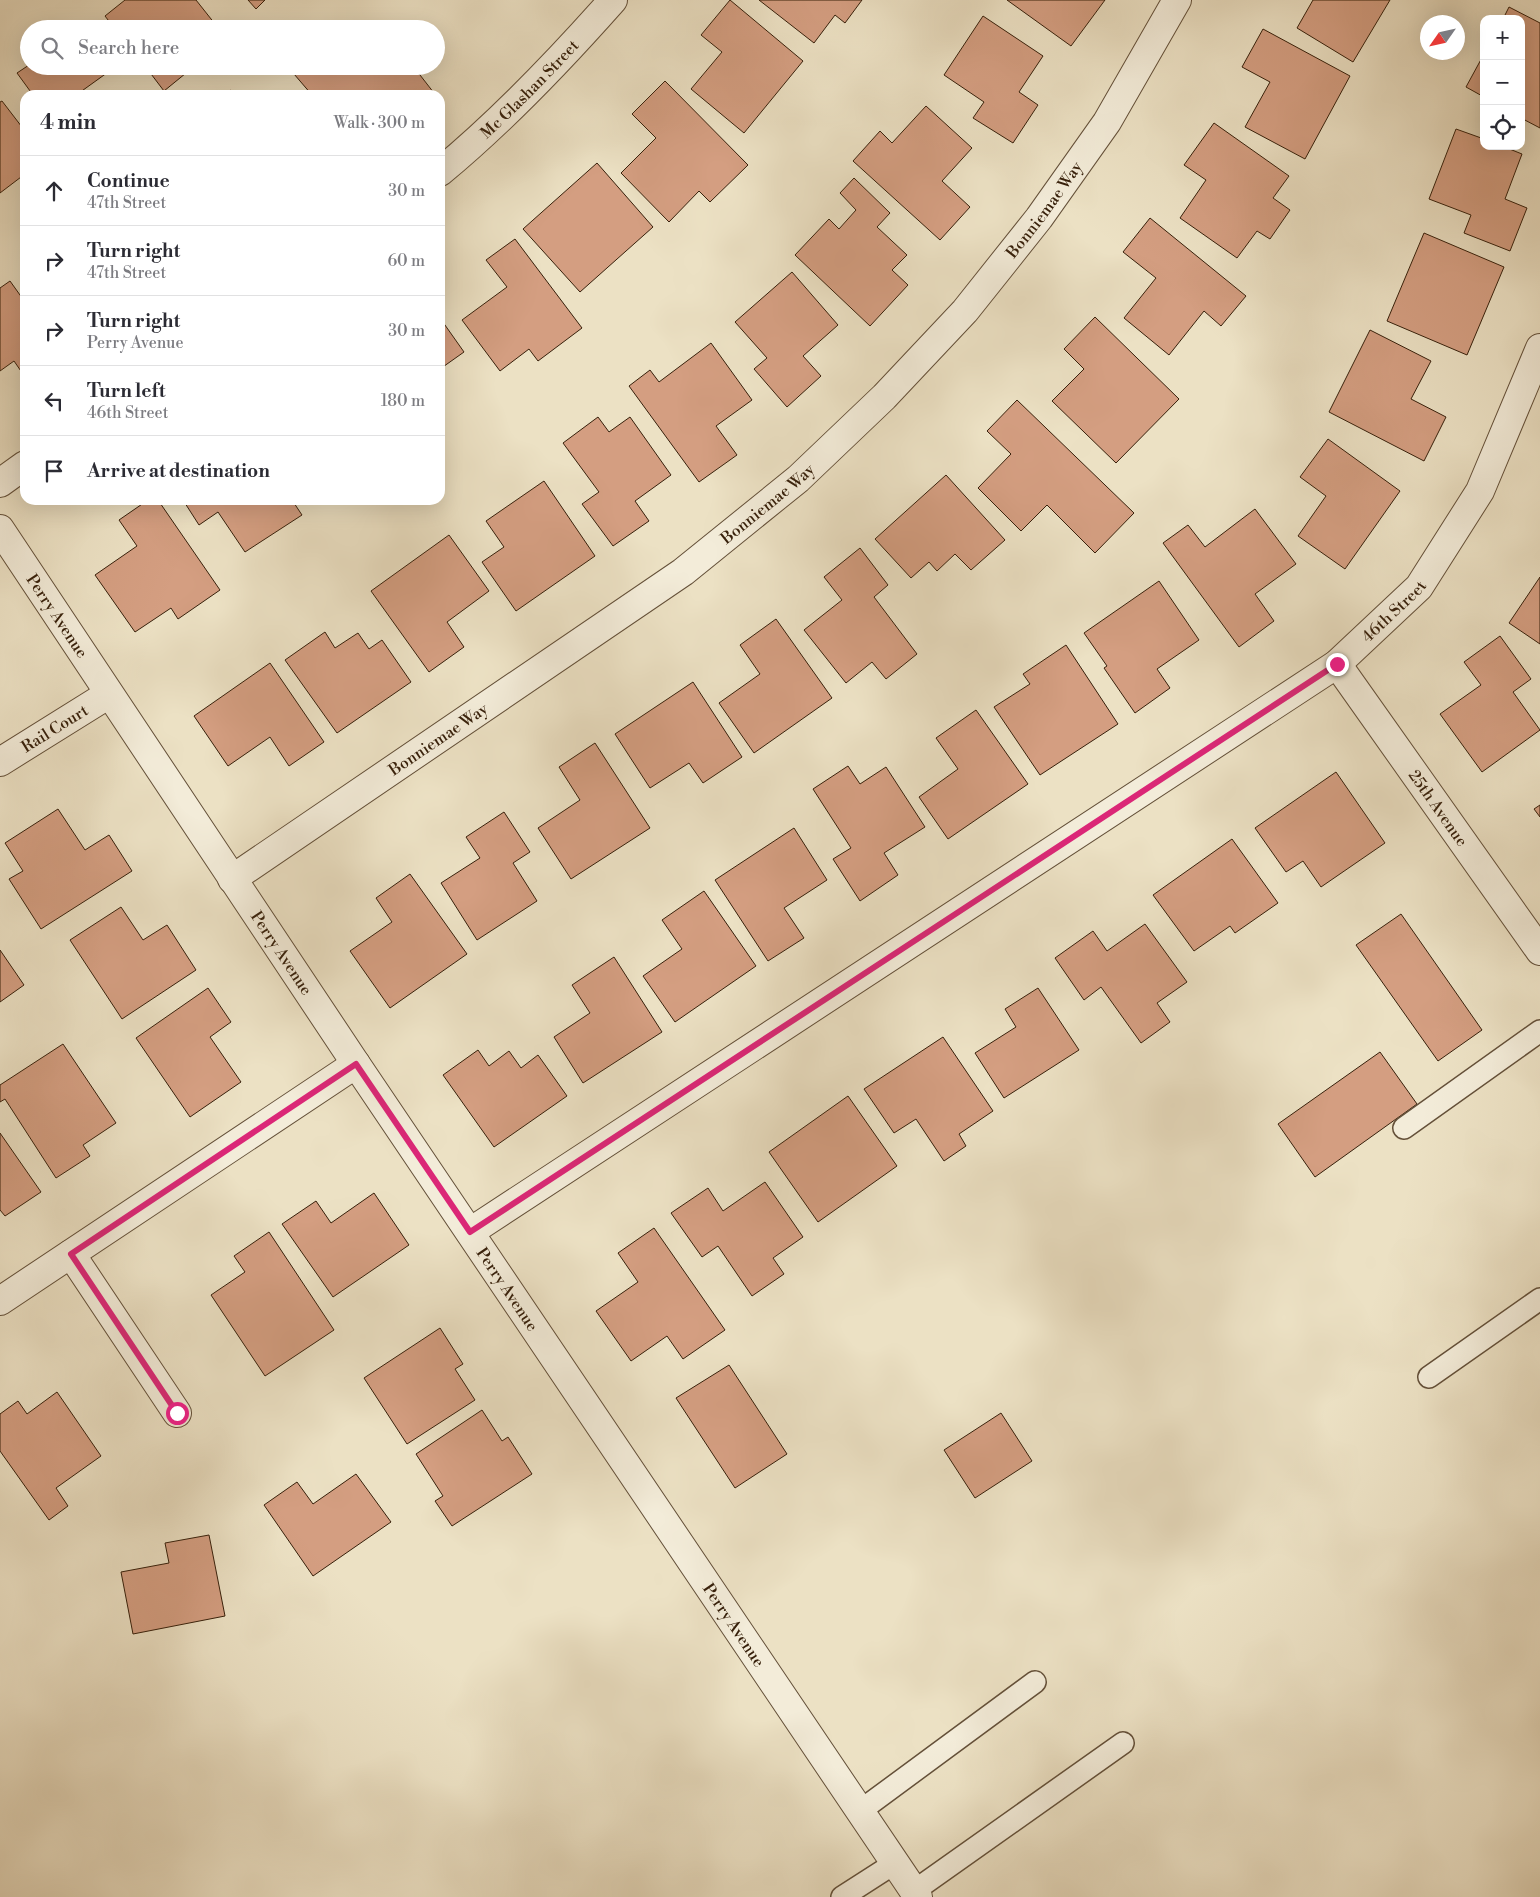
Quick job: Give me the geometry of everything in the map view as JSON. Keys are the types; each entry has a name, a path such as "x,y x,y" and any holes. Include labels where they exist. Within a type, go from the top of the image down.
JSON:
{"street":[{"name":"Mc Glashan Street","path":"445,168 560,60 613,0"},
{"name":"Bonniemae Way","path":"232,879 683,572 798,479 884,398 965,311 1039,218 1107,122 1177,0"},
{"name":"46th Street","path":"470,1232 1337,664 1419,586 1424,579 1480,491 1540,348"},
{"path":"0,483 20,469"},
{"name":"Perry Avenue","path":"0,530 356,1064 916,1894"},
{"name":"25th Avenue","path":"1337,664 1540,951"},
{"name":"Rail Court","path":"0,762 109,694"},
{"path":"0,1301 356,1064"},
{"path":"71,1254 177,1413"}],"lane":[{"path":"1404,1128 1540,1031"},
{"path":"1429,1377 1540,1299"},
{"path":"860,1811 1035,1682"},
{"path":"916,1894 1123,1743"},
{"path":"842,1897 895,1863"}],"building":[{"path":"125,0 196,0 212,20 108,20 105,16"},
{"path":"248,0 265,0 256,9"},
{"path":"730,0 803,61 744,133 691,89 722,52 701,35"},
{"path":"759,0 862,0 845,23 835,15 814,43"},
{"path":"1007,0 1105,0 1071,46"},
{"path":"1313,0 1390,0 1353,62 1297,28"},
{"path":"1509,7 1524,15 1505,15"},
{"path":"1525,15 1540,23 1540,128 1525,120"},
{"path":"983,16 1043,56 1019,92 1038,105 1013,143 973,118 984,102 944,75"},
{"path":"1263,29 1350,76 1305,159 1245,127 1270,82 1242,67"},
{"path":"1480,61 1480,95 1466,87"},
{"path":"20,71 20,75 104,75 83,90 29,90 17,73"},
{"path":"152,75 184,75 165,90"},
{"path":"295,75 420,75 432,90 308,90"},
{"path":"665,81 748,165 710,202 699,191 669,222 621,173 656,138 632,114"},
{"path":"2,101 20,124 20,178 0,193 0,102"},
{"path":"926,106 972,148 942,181 970,207 940,240 853,161 880,131 892,143"},
{"path":"1214,123 1289,176 1273,198 1290,210 1270,239 1257,231 1237,258 1180,218 1206,180 1184,165"},
{"path":"1456,129 1480,138 1480,150 1512,150 1522,154 1505,199 1527,208 1510,251 1464,233 1471,215 1429,199"},
{"path":"597,163 653,227 580,292 523,229"},
{"path":"854,178 890,213 877,227 907,255 892,270 908,285 870,326 795,255 829,219 839,229 856,210 840,193"},
{"path":"1150,218 1246,296 1221,326 1204,311 1169,355 1124,318 1156,278 1123,252"},
{"path":"1424,233 1504,267 1467,355 1387,321"},
{"path":"515,239 582,328 538,361 529,349 500,371 462,320 507,287 486,260"},
{"path":"792,272 838,325 803,356 821,376 787,407 754,369 767,358 735,322"},
{"path":"10,281 20,295 20,370 14,361 0,371 0,288"},
{"path":"1095,317 1179,399 1116,463 1052,401 1084,369 1064,349"},
{"path":"445,325 464,352 445,365"},
{"path":"1370,330 1431,361 1411,399 1446,417 1424,461 1329,412"},
{"path":"711,343 752,400 716,426 737,455 699,482 629,386 650,370 659,382"},
{"path":"1017,400 1134,513 1095,553 1047,505 1021,531 978,488 1011,454 987,431"},
{"path":"598,417 609,432 630,417 671,475 635,501 649,521 613,546 582,504 599,492 563,443"},
{"path":"1328,439 1400,491 1345,569 1298,536 1326,496 1300,477"},
{"path":"946,475 1005,540 971,570 955,554 937,571 929,562 911,578 875,539"},
{"path":"544,481 595,556 516,611 482,562 504,547 486,521"},
{"path":"141,505 161,505 220,590 178,619 171,608 135,632 95,575 137,546 119,520"},
{"path":"186,505 295,505 302,515 245,552 218,512 199,525"},
{"path":"1255,509 1296,564 1255,594 1274,621 1239,647 1163,543 1188,525 1205,547"},
{"path":"449,535 489,591 447,622 464,647 429,672 371,591"},
{"path":"860,548 888,585 874,597 917,654 886,679 872,662 846,683 804,630 842,600 824,577"},
{"path":"1540,577 1540,644 1509,623"},
{"path":"1159,581 1199,640 1157,669 1170,688 1135,713 1104,668 1107,666 1084,633"},
{"path":"776,619 832,698 754,753 719,703 760,674 740,645"},
{"path":"325,632 335,648 358,633 369,649 382,640 411,682 337,733 285,660"},
{"path":"1500,636 1531,679 1513,692 1540,730 1482,772 1440,714 1481,685 1464,662"},
{"path":"1066,645 1118,724 1040,775 994,707 1030,684 1023,674"},
{"path":"270,663 324,742 289,766 270,737 228,766 194,716"},
{"path":"693,682 742,757 703,783 689,763 650,788 615,734"},
{"path":"976,710 1028,784 948,839 919,797 958,769 936,738"},
{"path":"595,743 650,828 571,879 538,828 580,800 559,767"},
{"path":"848,766 860,784 886,767 925,827 884,853 898,875 860,901 833,859 851,848 813,789"},
{"path":"1336,772 1385,843 1321,887 1303,861 1286,872 1255,828"},
{"path":"1540,805 1540,817 1534,809"},
{"path":"58,809 85,850 109,835 132,871 41,929 9,879 23,871 5,843"},
{"path":"504,812 530,852 513,863 537,901 477,940 441,883 480,858 466,837"},
{"path":"794,828 827,880 784,908 804,938 768,961 715,880"},
{"path":"1232,839 1278,903 1235,933 1230,926 1194,951 1153,895"},
{"path":"410,874 467,954 390,1008 350,951 392,922 376,898"},
{"path":"704,891 756,966 675,1022 643,976 682,949 662,920"},
{"path":"121,907 143,940 167,925 196,970 122,1019 70,940"},
{"path":"1401,914 1482,1030 1438,1061 1356,945"},
{"path":"1145,924 1187,982 1157,1003 1170,1022 1141,1043 1101,987 1084,1000 1055,958 1093,931 1107,951"},
{"path":"0,950 24,985 0,1002"},
{"path":"614,957 662,1032 583,1083 554,1037 590,1013 572,985"},
{"path":"208,988 231,1022 210,1037 241,1082 190,1117 136,1038"},
{"path":"1038,988 1079,1050 1004,1098 975,1053 1016,1027 1005,1009"},
{"path":"943,1037 993,1111 959,1134 966,1146 944,1161 916,1119 894,1133 864,1089"},
{"path":"63,1044 116,1123 83,1145 90,1156 56,1178 5,1099 0,1102 0,1085"},
{"path":"478,1050 489,1066 509,1051 521,1068 538,1055 567,1096 494,1147 443,1075"},
{"path":"1380,1052 1417,1104 1315,1177 1278,1124"},
{"path":"848,1096 897,1166 818,1222 769,1152"},
{"path":"0,1133 41,1192 5,1216 0,1210"},
{"path":"765,1182 803,1237 773,1258 784,1274 752,1296 718,1246 702,1257 671,1213 708,1188 723,1211"},
{"path":"374,1193 409,1245 333,1297 282,1224 316,1201 331,1223"},
{"path":"654,1228 725,1330 683,1359 667,1336 631,1361 596,1311 638,1282 618,1253"},
{"path":"269,1232 334,1330 265,1376 211,1295 245,1272 234,1256"},
{"path":"440,1328 463,1364 455,1369 475,1400 407,1444 364,1378"},
{"path":"729,1365 787,1454 735,1488 676,1398"},
{"path":"57,1392 101,1456 56,1488 68,1506 49,1520 0,1451 0,1414 18,1401 27,1414"},
{"path":"482,1410 502,1441 508,1437 532,1474 452,1526 435,1501 443,1496 416,1454"},
{"path":"1001,1413 1032,1461 975,1498 944,1450"},
{"path":"356,1474 391,1522 313,1576 264,1505 297,1482 313,1504"},
{"path":"209,1535 225,1616 133,1634 121,1572 169,1563 165,1543"}],"route":[{"path":"177,1413 71,1254 356,1064 470,1232 1337,664"}]}
